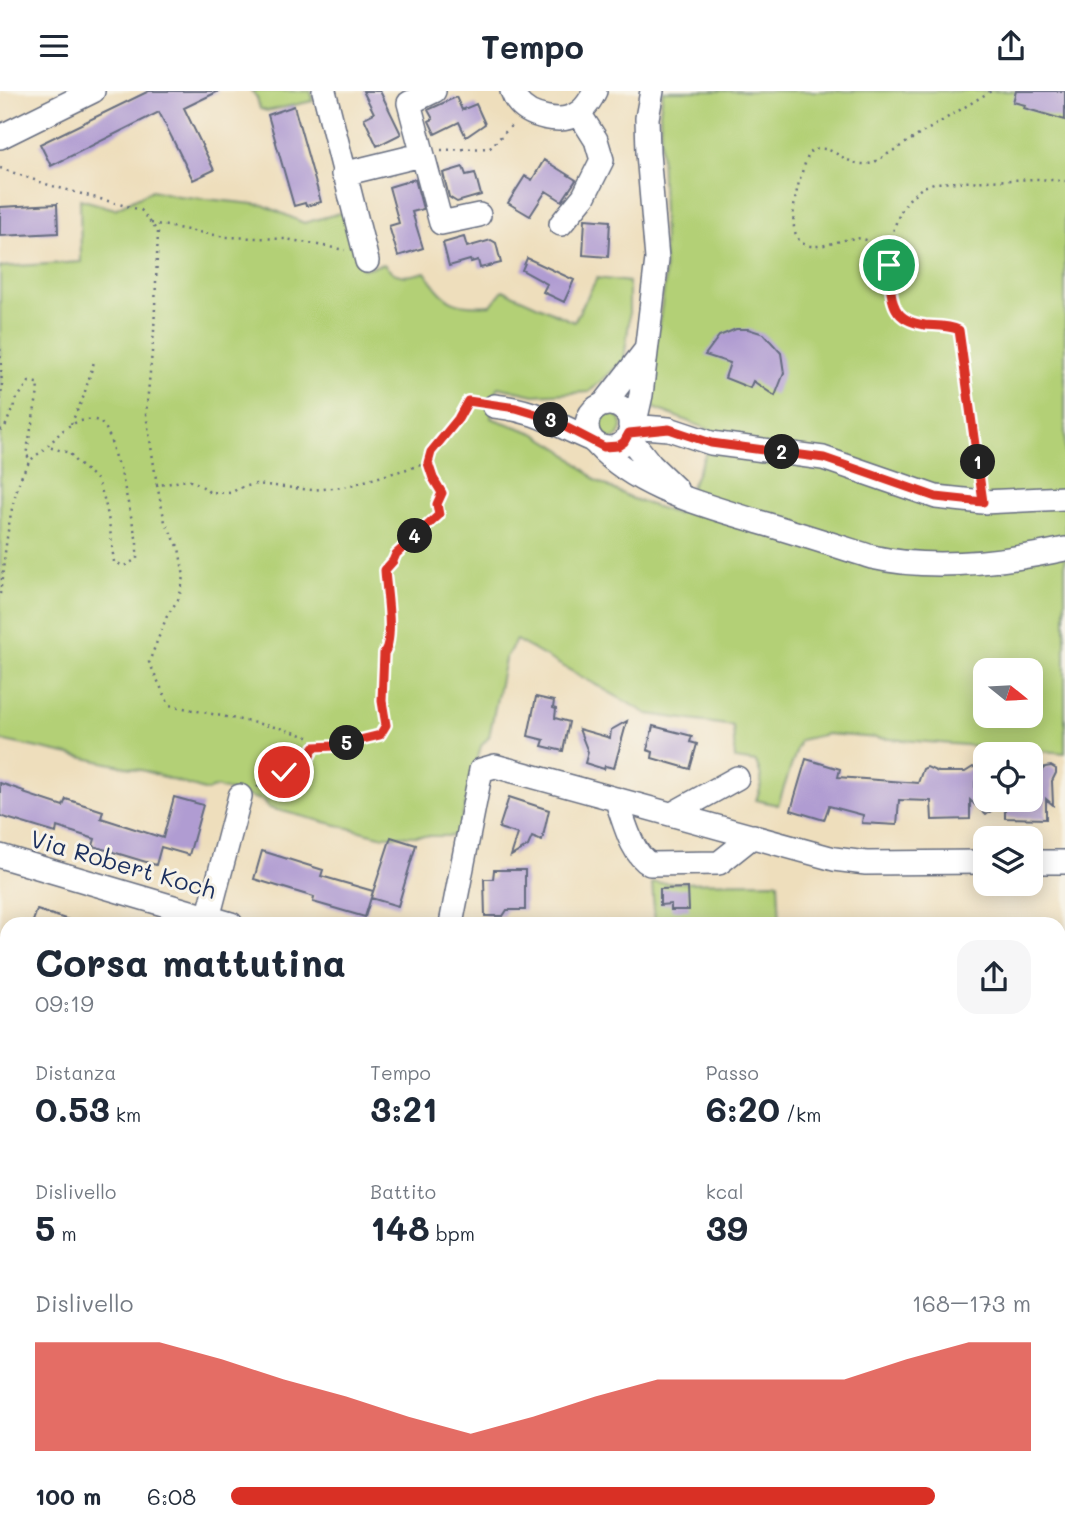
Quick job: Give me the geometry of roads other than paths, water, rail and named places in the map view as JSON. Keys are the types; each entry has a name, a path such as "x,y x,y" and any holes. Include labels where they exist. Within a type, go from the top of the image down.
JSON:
{"street":[{"path":"0,137 93,91"},
{"path":"324,91 365,255"},
{"path":"435,91 409,103 428,153 441,223 479,215"},
{"path":"512,91 517,102 527,110 563,119 579,113 595,91"},
{"path":"494,406 516,408 546,417 604,447 618,446 629,429 639,404 657,259 648,153 647,118 652,91"},
{"path":"561,224 584,196 602,160 596,140 579,113"},
{"path":"344,174 428,153"},
{"path":"645,351 588,419 587,426 594,442 613,462 638,478 685,499 898,563 950,563 1065,549"},
{"path":"546,417 574,410 617,406 623,410 629,429 651,465 685,499"},
{"path":"629,429 669,429 711,443 824,458 936,497 983,502 1065,498"},
{"path":"452,917 481,770 495,766 834,859 866,863 973,862"},
{"path":"672,814 737,778"},
{"path":"208,917 240,796"},
{"path":"616,799 637,851 642,860 650,864 719,863 753,836"},
{"name":"Via Robert Koch","path":"0,856 205,917"},
{"path":"1043,862 1065,862"}]}
